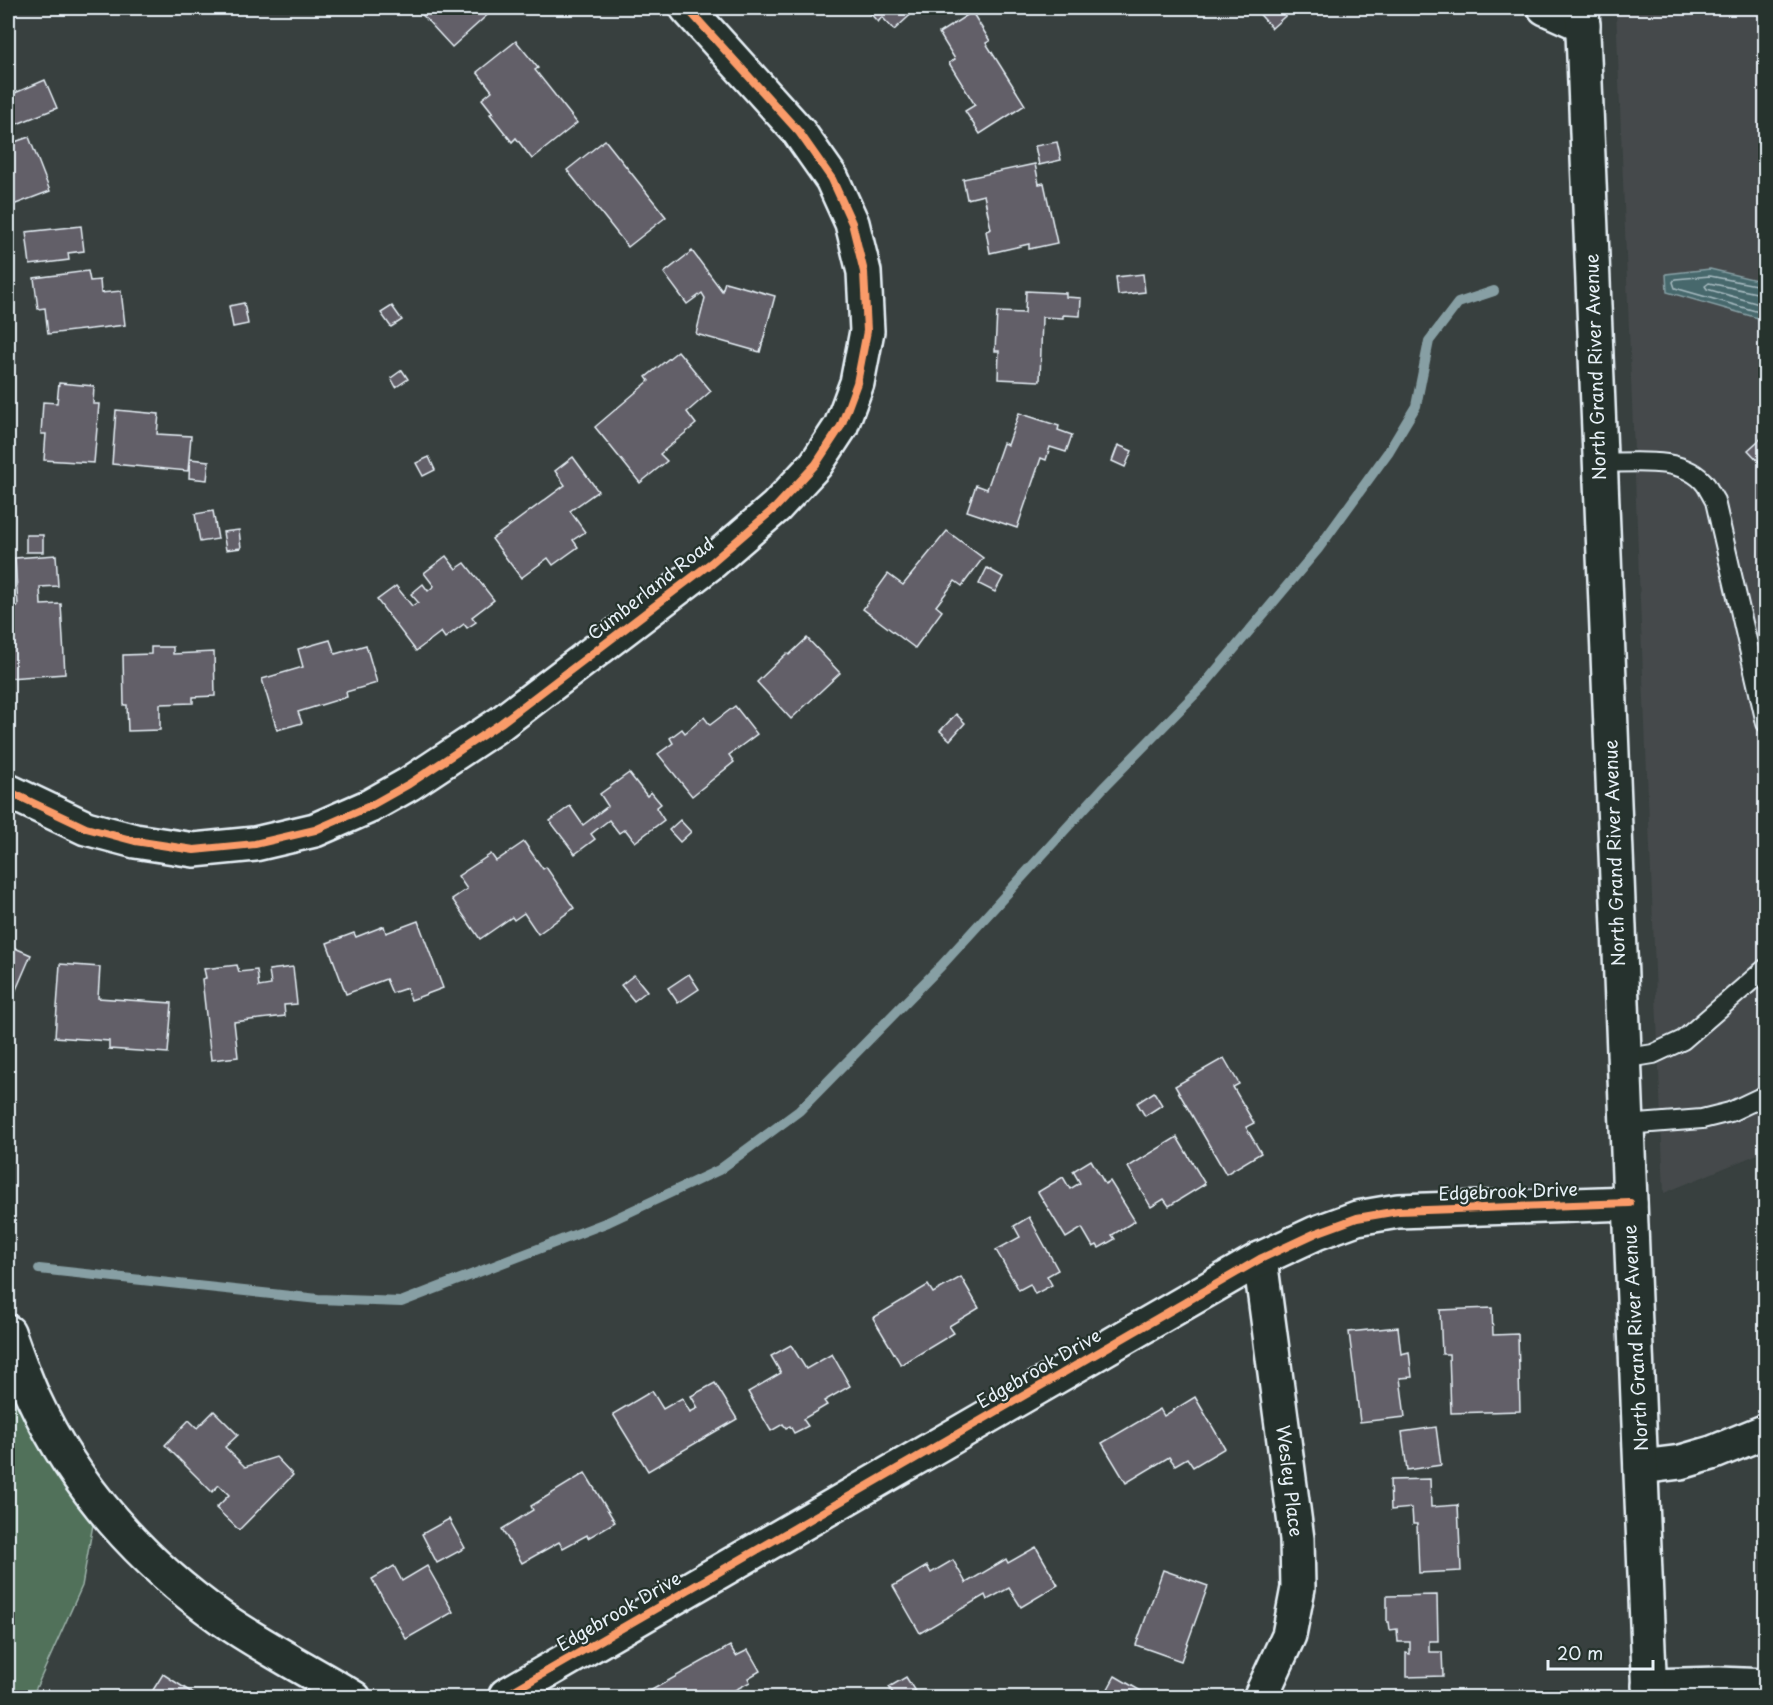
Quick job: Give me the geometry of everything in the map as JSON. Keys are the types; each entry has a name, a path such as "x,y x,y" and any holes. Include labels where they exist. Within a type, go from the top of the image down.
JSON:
{"street":[{"name":"Cumberland Road","path":"8,791 86,828 135,841 194,850 255,844 315,830 370,806 409,784 501,723 711,563 776,507 816,464 841,426 857,383 867,331 864,272 852,223 832,179 799,132 687,8"},
{"path":"1545,8 1582,16"},
{"name":"North Grand River Avenue","path":"1582,16 1650,1692"},
{"name":"Edgebrook Drive","path":"504,1697 1260,1259 1316,1233 1357,1218 1398,1211 1630,1203"},
{"name":"Wesley Place","path":"1260,1259 1297,1539 1298,1588 1289,1635 1260,1698"},
{"path":"8,1332 34,1400 58,1444 97,1502 131,1542 165,1575 222,1618 354,1698"},
{"path":"1641,1467 1681,1462 1712,1453 1766,1431"},
{"path":"1650,1692 1719,1684 1766,1686"}],"lane":[{"path":"1599,463 1660,462 1689,471 1705,484 1715,501 1766,723"},
{"path":"1623,1059 1653,1054 1683,1040 1766,969"},
{"path":"1626,1125 1702,1119 1730,1112 1766,1095"}],"shaded area":[{"path":"1616,8 1766,8 1765,1151 1664,1193"}],"green space":[{"path":"8,1332 97,1502 82,1586 32,1697 8,1697"}],"water":[{"path":"1710,269 1765,282 1765,320 1667,292 1666,274"}],"building":[{"path":"416,8 495,8 452,47"},
{"path":"871,8 918,8 894,30 882,17 878,22 868,11"},
{"path":"1254,8 1294,8 1272,28"},
{"path":"972,12 990,41 986,43 1025,105 980,134 965,111 975,105 949,63 955,59 939,33"},
{"path":"516,41 538,68 535,70 577,123 532,159 516,138 512,142 490,114 493,113 482,99 492,91 477,72"},
{"path":"45,80 57,108 17,124 8,96"},
{"path":"29,137 50,191 8,207 8,140 9,144"},
{"path":"605,140 666,217 628,247 567,170"},
{"path":"1057,142 1061,160 1039,165 1035,146"},
{"path":"1035,164 1039,184 1044,183 1057,243 1029,249 1029,244 990,253 986,231 991,229 984,195 967,199 963,179"},
{"path":"81,226 84,251 68,253 69,260 30,265 26,232"},
{"path":"692,251 722,291 725,282 775,296 760,352 696,334 705,298 702,293 687,304 664,273"},
{"path":"88,271 90,281 100,280 101,293 121,291 125,325 48,334 45,308 38,309 34,278"},
{"path":"1143,274 1145,292 1118,295 1116,277"},
{"path":"1026,291 1066,293 1066,297 1081,298 1080,316 1042,317 1040,381 998,379 999,351 995,351 997,312 1025,313"},
{"path":"244,303 248,324 233,327 229,306"},
{"path":"392,306 402,320 391,327 381,313"},
{"path":"678,351 711,391 687,412 696,424 660,454 667,461 640,483 595,427 649,381 646,377"},
{"path":"402,370 408,379 396,387 391,378"},
{"path":"59,383 94,386 93,404 99,404 94,463 44,460 46,434 41,434 43,402 57,403"},
{"path":"116,410 159,414 157,434 191,436 188,471 112,464"},
{"path":"1019,413 1059,426 1058,430 1072,435 1066,452 1050,447 1046,460 1041,458 1017,528 967,511 976,485 987,489 1003,443 1008,445"},
{"path":"1766,434 1766,469 1748,450"},
{"path":"1118,445 1132,451 1125,467 1112,461"},
{"path":"429,457 435,470 423,476 416,463"},
{"path":"573,457 598,491 570,511 585,532 573,540 578,547 553,565 548,558 521,578 492,539 565,485 555,471"},
{"path":"190,459 209,461 207,480 189,478"},
{"path":"213,511 218,539 200,542 195,514"},
{"path":"239,530 241,548 226,550 223,532"},
{"path":"947,531 983,558 962,586 955,581 936,606 942,611 915,648 863,609 888,574 903,585"},
{"path":"26,535 43,535 43,552 26,552"},
{"path":"56,555 58,586 40,587 41,605 61,604 65,674 9,678 8,606 18,606 15,558"},
{"path":"446,556 456,569 465,563 494,600 472,617 476,622 467,628 464,624 445,638 441,632 416,651 377,600 396,586 412,606 418,602 411,594 423,584 428,591 434,586 424,573"},
{"path":"987,568 1003,577 995,592 979,584"},
{"path":"807,638 840,673 791,719 757,682 787,653 789,655"},
{"path":"330,640 335,654 366,645 377,683 346,692 347,697 298,712 302,723 277,730 262,679 303,667 298,649"},
{"path":"151,647 173,647 173,654 214,652 215,696 193,697 193,703 160,704 160,730 128,731 127,705 124,705 123,655 151,654"},
{"path":"735,706 757,734 729,755 734,762 692,796 658,754 673,743 670,738 682,729 685,733 704,717 710,725"},
{"path":"956,714 965,723 950,740 940,731"},
{"path":"629,773 647,796 651,792 661,804 656,808 664,820 635,842 625,829 619,833 609,820 591,834 595,839 575,854 550,821 570,806 583,825 608,806 600,794"},
{"path":"680,820 691,832 680,842 669,830"},
{"path":"524,842 543,869 546,867 574,908 538,934 524,913 514,920 512,917 480,939 452,899 467,889 458,876 491,854 496,861"},
{"path":"418,921 443,988 411,1000 407,988 392,993 386,979 346,994 327,943 354,933 356,937 384,926 386,933"},
{"path":"8,945 31,955 12,999 8,997"},
{"path":"60,964 100,967 98,998 172,1003 168,1053 109,1049 109,1041 55,1037"},
{"path":"237,965 239,972 257,970 259,987 271,985 269,970 293,967 297,1004 284,1005 285,1016 234,1022 238,1057 211,1060 202,979 206,978 204,969"},
{"path":"689,974 699,989 678,1003 668,988"},
{"path":"634,975 647,991 634,1001 621,985"},
{"path":"1224,1058 1239,1084 1233,1087 1254,1123 1246,1127 1261,1153 1226,1174 1175,1086"},
{"path":"1154,1092 1162,1105 1145,1116 1137,1103"},
{"path":"1177,1137 1205,1184 1169,1206 1164,1199 1151,1207 1128,1167"},
{"path":"1091,1160 1105,1184 1110,1181 1135,1221 1112,1235 1115,1239 1099,1248 1097,1245 1093,1247 1082,1228 1066,1238 1038,1192 1063,1177 1070,1189 1080,1183 1073,1171"},
{"path":"1029,1217 1058,1270 1047,1276 1052,1285 1035,1294 1030,1284 1019,1290 996,1250 1020,1237 1014,1226"},
{"path":"961,1277 979,1308 949,1326 954,1333 901,1365 873,1318 928,1285 933,1293"},
{"path":"1492,1308 1493,1335 1518,1334 1520,1411 1451,1413 1449,1354 1442,1354 1440,1310"},
{"path":"1398,1327 1401,1354 1409,1352 1412,1377 1400,1378 1405,1417 1360,1422 1349,1332"},
{"path":"791,1345 806,1369 832,1354 850,1386 824,1401 827,1405 803,1419 808,1426 794,1433 790,1426 786,1428 783,1424 771,1431 748,1392 781,1373 771,1356"},
{"path":"715,1383 737,1419 648,1471 613,1414 652,1391 663,1409 682,1398 690,1412 698,1408 691,1396"},
{"path":"1195,1397 1225,1448 1193,1467 1187,1458 1175,1465 1169,1457 1126,1483 1102,1443 1160,1409 1164,1416"},
{"path":"214,1411 238,1435 225,1447 245,1467 276,1457 293,1475 239,1530 216,1508 229,1495 219,1485 212,1492 165,1445 189,1420 197,1428"},
{"path":"1436,1427 1441,1465 1407,1470 1402,1432"},
{"path":"585,1473 615,1522 588,1538 587,1535 563,1548 559,1542 522,1563 502,1529 533,1510 531,1506"},
{"path":"1430,1479 1431,1507 1458,1505 1461,1571 1419,1573 1417,1524 1413,1524 1412,1508 1391,1510 1390,1480"},
{"path":"449,1519 465,1548 437,1563 422,1534"},
{"path":"1036,1547 1058,1585 1021,1607 1009,1588 987,1600 985,1595 920,1633 893,1586 927,1566 931,1573 953,1560 966,1583 1006,1559 1008,1563"},
{"path":"394,1566 402,1581 427,1566 453,1612 406,1639 372,1579"},
{"path":"1163,1570 1208,1586 1181,1661 1136,1645"},
{"path":"1437,1595 1438,1641 1429,1641 1429,1652 1442,1652 1443,1676 1406,1677 1406,1653 1410,1654 1410,1642 1398,1642 1397,1629 1390,1630 1389,1622 1387,1622 1387,1596"},
{"path":"730,1646 736,1656 748,1650 760,1671 748,1678 750,1682 724,1696 715,1694 708,1698 654,1698 655,1694 648,1692"},
{"path":"163,1674 194,1694 192,1698 148,1698"},
{"path":"1115,1676 1153,1698 1103,1698"},
{"path":"906,1677 918,1696 896,1698 889,1687"}],"waterway":[{"path":"39,1269 318,1299 401,1302 608,1222 719,1170 799,1111 941,966 1103,788 1203,686 1318,549 1389,451 1416,406 1429,341 1458,303 1494,291"}],"cycle path":[{"path":"8,791 86,828 135,841 194,850 255,844 315,830 370,806 409,784 501,723 711,563 776,507 816,464 841,426 857,383 867,331 864,272 852,223 832,179 799,132 687,8"},
{"path":"506,1695 1260,1259 1316,1233 1357,1218 1398,1211 1630,1203"}]}
